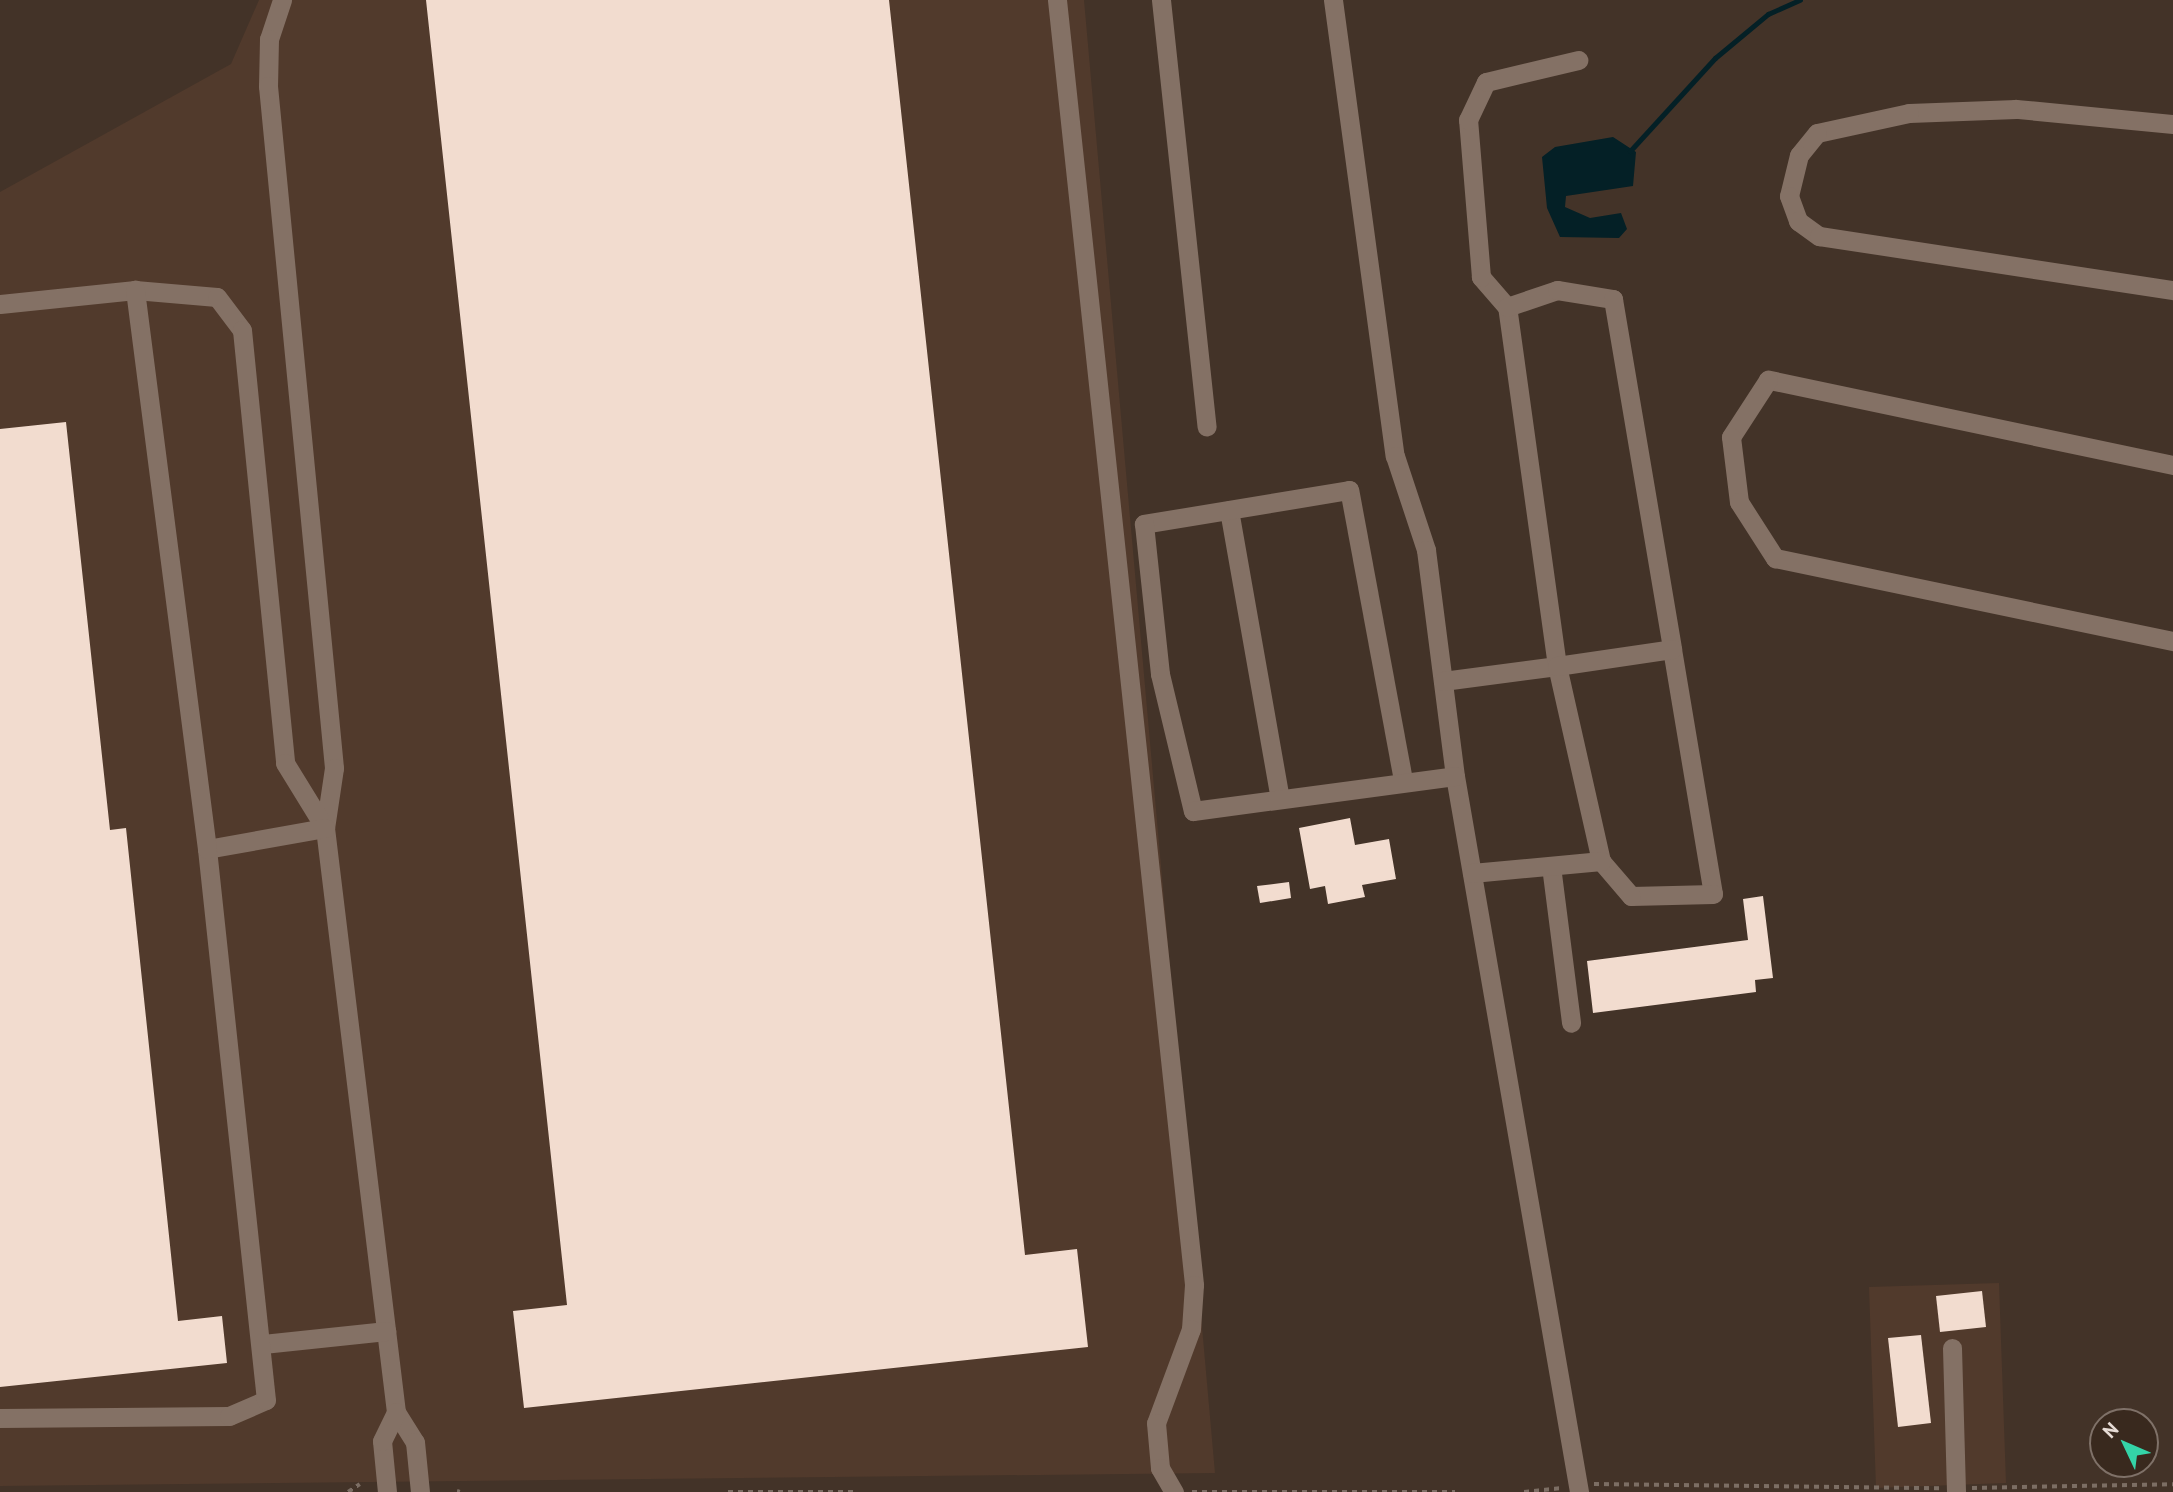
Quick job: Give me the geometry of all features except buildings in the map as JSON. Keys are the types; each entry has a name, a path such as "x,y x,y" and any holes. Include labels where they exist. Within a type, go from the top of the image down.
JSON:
{"street":[{"path":"282,0 269,38 268,86 334,768 325,828 396,1412 415,1441 420,1492"},
{"path":"1057,0 1194,1285 1191,1329 1156,1423 1160,1468 1174,1492"},
{"path":"1161,0 1207,427"},
{"path":"1332,0 1395,456 1426,550 1455,776 1579,1489"},
{"path":"1507,307 1557,290 1613,299 1713,894 1630,896 1601,861 1557,666 1507,307 1481,278 1468,120 1486,82 1578,60"},
{"path":"2173,124 2016,109 1909,113 1817,133 1799,155 1789,197 1798,221 1819,236 2173,290"},
{"path":"0,304 135,290 217,297 242,330 285,763 325,828"},
{"path":"0,1418 229,1416 266,1400 263,1344 207,849 135,290"},
{"path":"2173,465 1768,380 1731,437 1739,502 1775,558 2173,641"},
{"path":"1403,780 1349,490 1144,524 1160,674 1193,811 1403,780 1455,776"},
{"path":"1229,510 1280,798"},
{"path":"1443,681 1672,649"},
{"path":"207,849 325,828"},
{"path":"1472,873 1601,861"},
{"path":"1551,866 1571,1023"},
{"path":"263,1344 386,1331"},
{"path":"1952,1348 1956,1490"},
{"path":"387,1492 382,1441 396,1412"}],"path":[{"path":"1524,1492 1790,1482 1956,1490 2173,1484"},
{"path":"348,1492 360,1484"},
{"path":"728,1492 857,1492"},
{"path":"1183,1492 1455,1492"}],"shaded area":[{"path":"259,0 1084,0 1215,1473 0,1486 0,192 231,64"},
{"path":"1999,1283 2006,1483 1876,1488 1869,1287"}],"water":[{"path":"1613,137 1636,152 1633,186 1566,196 1565,207 1590,218 1621,213 1627,229 1619,238 1560,237 1547,208 1542,157 1555,147"}],"waterway":[{"path":"1630,151 1715,58 1768,14 1800,0"}]}
